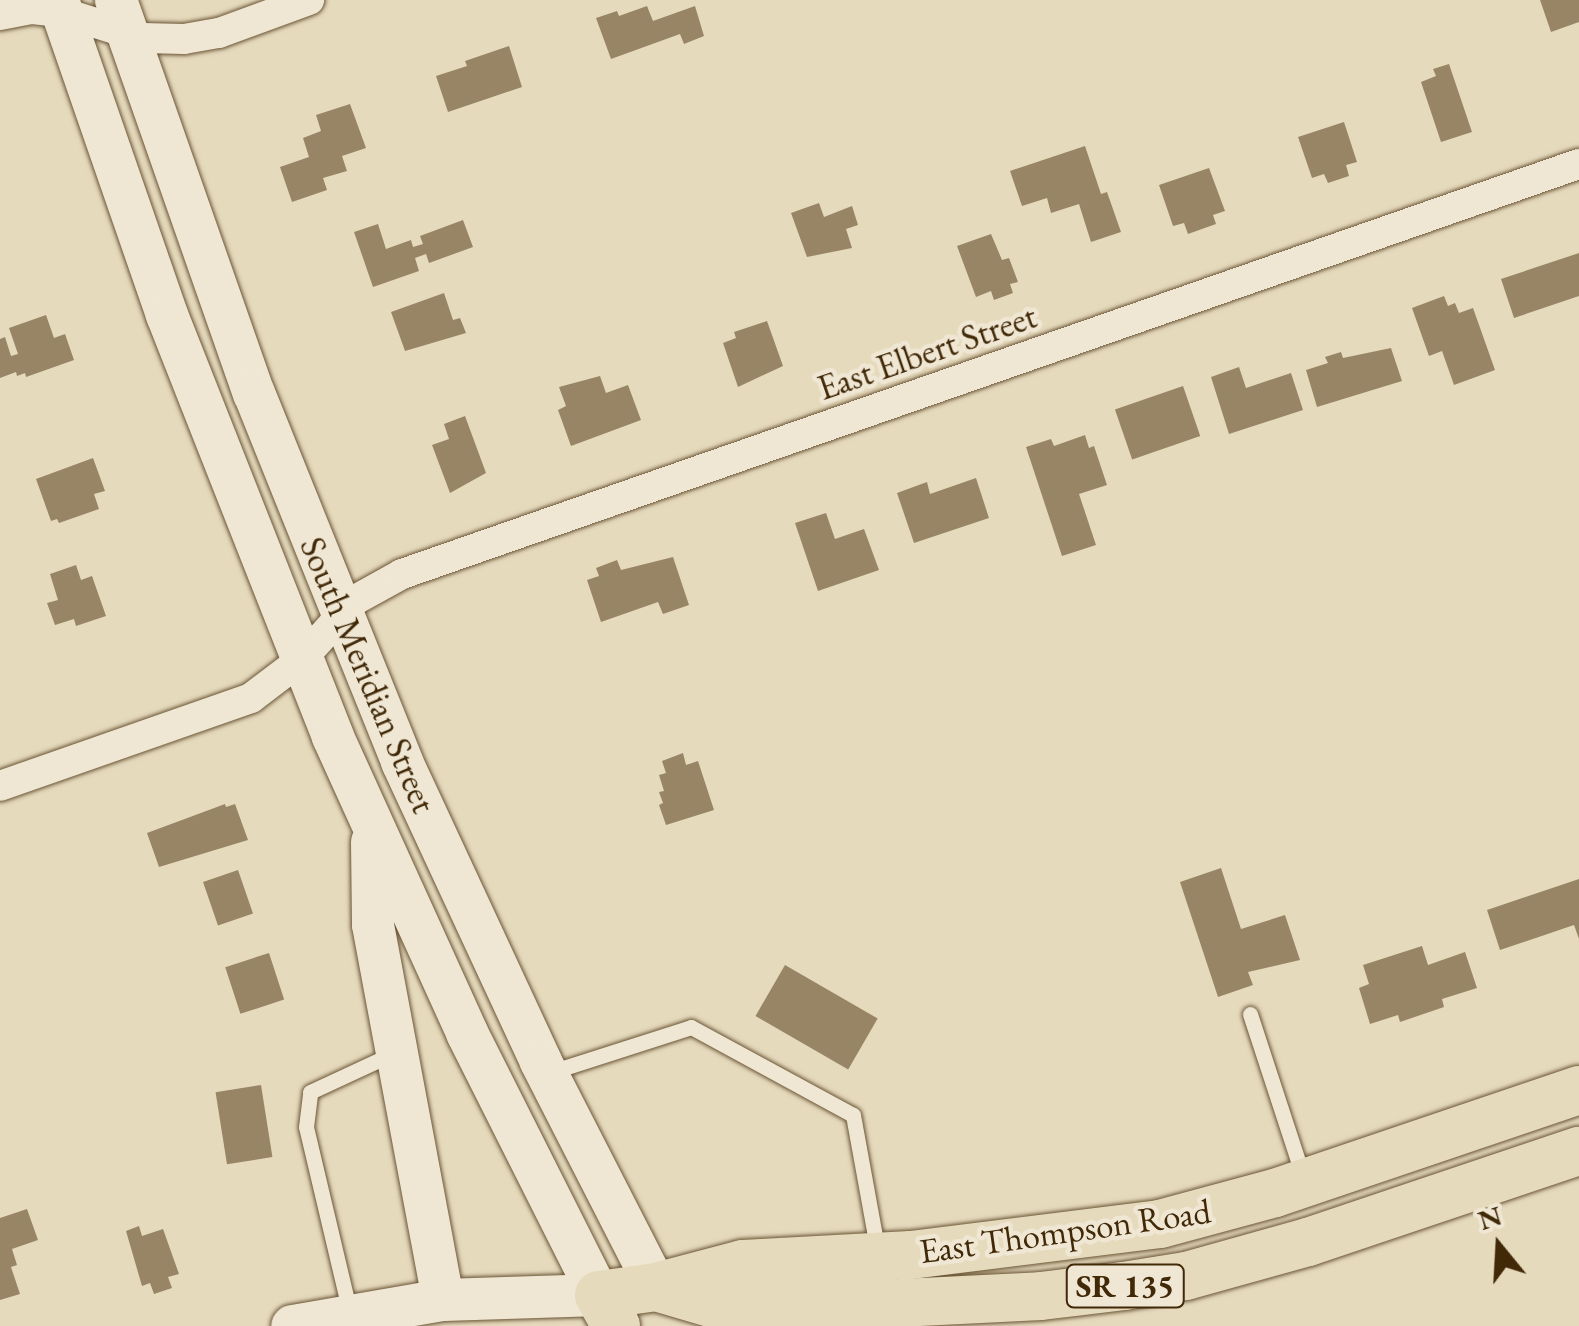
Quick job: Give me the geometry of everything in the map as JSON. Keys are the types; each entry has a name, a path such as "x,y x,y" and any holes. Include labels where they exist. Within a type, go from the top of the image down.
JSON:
{"main road":[{"name":"South Meridian Street","path":"93,15 167,316 321,639 402,762 547,1073 666,1306"},
{"name":"South Meridian Street","path":"93,15 254,394 372,826 467,1033 607,1310"},
{"name":"South Meridian Street","path":"372,826 373,925 447,1313"},
{"name":"East Thompson Road","path":"666,1306 743,1264 878,1256 1160,1224 1306,1182 1579,1090"},
{"name":"East Thompson Road","path":"292,1326 350,1313 666,1306 736,1311 1042,1296 1124,1286 1186,1276 1308,1242 1579,1151"}],"street":[{"path":"0,15 32,9 93,15 184,38 219,33 310,0"},
{"name":"East Elbert Street","path":"0,786 239,704 278,681 363,594 402,574 1579,164"}],"lane":[{"path":"1250,1014 1306,1182"},
{"path":"547,1073 692,1027 837,1106 853,1115 878,1256"},
{"path":"350,1313 306,1127 310,1092 396,1052"}],"building":[{"path":"1540,0 1579,0 1579,22 1551,32"},
{"path":"647,6 653,21 695,6 704,36 684,44 680,34 611,59 596,18 617,11 619,16"},
{"path":"509,46 522,87 448,112 436,76"},
{"path":"1449,64 1472,132 1441,142 1421,82 1436,76 1433,69"},
{"path":"350,104 366,148 342,156 347,171 323,178 327,190 292,202 280,167 309,157 303,138 321,131 316,115"},
{"path":"1344,122 1357,162 1346,165 1349,176 1328,183 1324,174 1312,178 1298,137"},
{"path":"1085,146 1101,194 1107,192 1121,232 1091,242 1079,204 1051,213 1047,198 1022,206 1010,171"},
{"path":"1209,168 1225,211 1213,215 1216,224 1188,234 1184,223 1173,226 1159,185"},
{"path":"819,203 824,217 852,206 858,225 846,229 852,248 807,257 791,213"},
{"path":"463,220 473,247 429,263 426,254 415,258 419,271 373,287 354,232 378,224 386,249 411,240 413,247 423,244 420,236"},
{"path":"991,234 1002,260 1009,258 1018,282 1010,284 1013,293 994,300 991,291 976,297 957,246"},
{"path":"1579,253 1579,296 1514,318 1501,279"},
{"path":"444,293 453,320 460,318 466,333 405,351 391,312"},
{"path":"1444,296 1448,306 1455,303 1459,313 1473,308 1495,370 1454,385 1442,351 1429,356 1412,308"},
{"path":"46,315 54,338 65,334 74,360 26,377 25,373 17,376 16,372 0,378 0,339 5,337 11,356 18,354 9,328"},
{"path":"767,321 783,366 738,387 723,343 736,338 734,332"},
{"path":"1391,348 1402,381 1317,407 1306,370 1328,363 1325,357 1341,352 1343,358"},
{"path":"1239,367 1246,388 1291,373 1303,410 1229,434 1211,377"},
{"path":"600,376 606,393 628,385 641,420 571,446 558,410 566,406 559,387"},
{"path":"1183,386 1200,436 1132,460 1115,409"},
{"path":"465,416 486,473 450,493 432,445 449,439 444,424"},
{"path":"1085,435 1089,448 1094,446 1107,485 1079,494 1096,545 1062,556 1026,447 1051,439 1054,446"},
{"path":"93,458 105,491 94,494 99,509 59,523 57,519 51,521 36,479"},
{"path":"976,478 989,518 914,543 897,493 927,482 930,494"},
{"path":"826,513 835,539 864,529 879,570 818,591 795,523"},
{"path":"673,557 689,605 663,614 658,602 601,622 587,580 599,576 596,568 617,560 621,570"},
{"path":"76,565 81,580 92,576 106,616 76,626 74,619 55,625 47,603 58,600 50,574"},
{"path":"683,753 686,765 698,761 714,810 666,825 659,805 663,803 659,792 664,791 659,775 666,773 662,761"},
{"path":"225,804 235,804 248,840 159,867 147,833"},
{"path":"1221,868 1241,929 1285,915 1300,960 1248,972 1253,985 1218,997 1180,882"},
{"path":"238,870 253,913 218,926 203,882"},
{"path":"1579,879 1579,939 1574,925 1500,950 1487,910"},
{"path":"1422,946 1428,965 1465,952 1477,988 1442,999 1444,1007 1400,1022 1398,1015 1370,1024 1359,988 1369,984 1363,965"},
{"path":"269,953 284,1000 240,1014 225,967"},
{"path":"785,965 878,1018 848,1070 756,1016"},
{"path":"261,1085 272,1157 227,1164 216,1092"},
{"path":"27,1209 38,1240 12,1249 17,1265 11,1267 20,1294 0,1300 0,1218"},
{"path":"139,1226 142,1236 163,1229 179,1274 168,1277 172,1288 154,1294 150,1283 142,1286 126,1231"}]}
